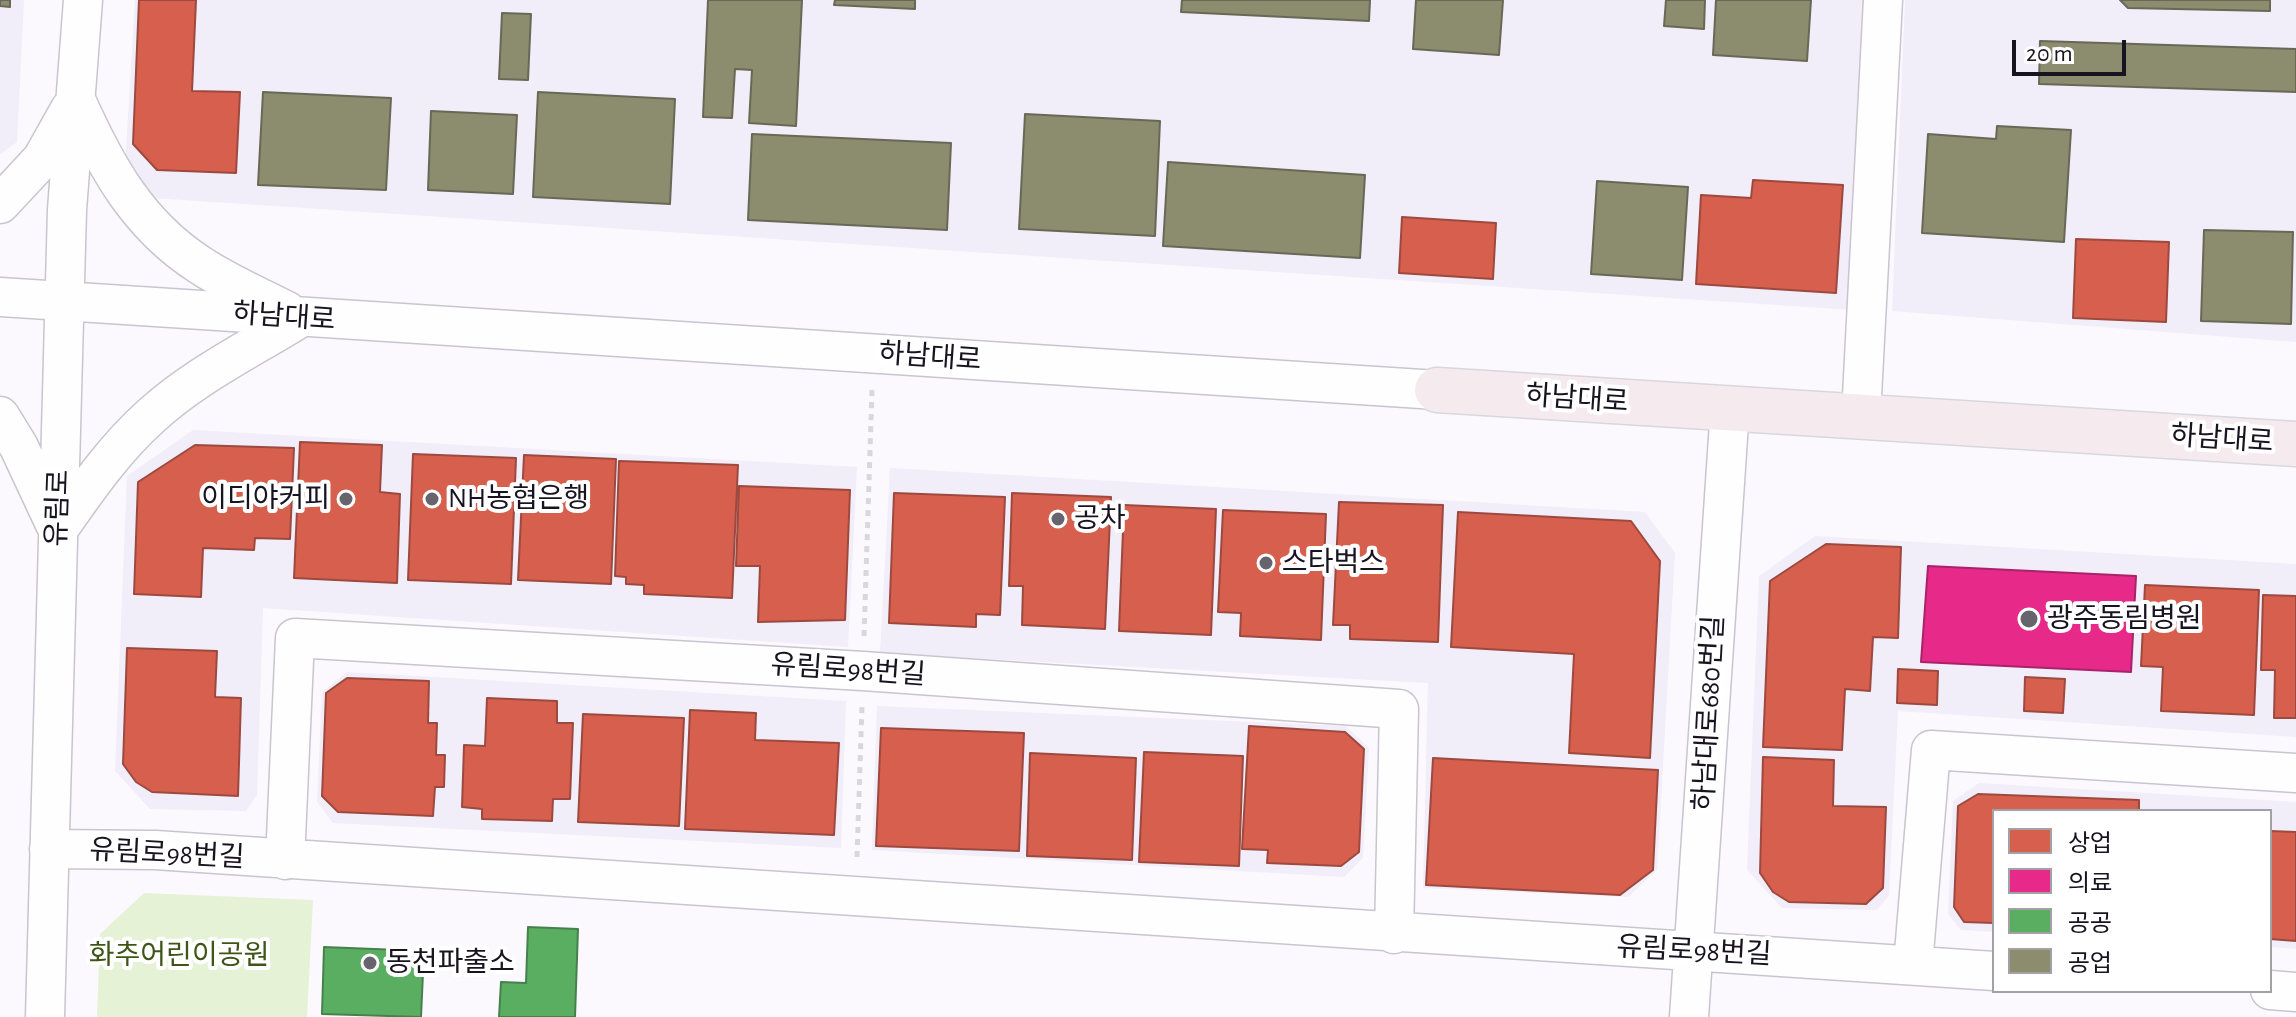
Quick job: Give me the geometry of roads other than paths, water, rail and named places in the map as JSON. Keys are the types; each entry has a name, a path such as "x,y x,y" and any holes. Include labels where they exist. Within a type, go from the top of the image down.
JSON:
{"main road":[{"name":"하남대로","path":"1437,390 2296,444"}],"street":[{"path":"1861,415 1883,0"},
{"name":"유림로","path":"45,1017 64,301 83,8"},
{"path":"0,204 42,159 76,99"},
{"path":"76,99 102,158 127,198 164,238 200,266 300,318"},
{"name":"하남대로","path":"0,297 1437,390"},
{"path":"0,416 19,447 58,530 110,457 151,416 192,383 300,318"},
{"name":"하남대로680번길","path":"1689,1017 1730,408"},
{"name":"유림로98번길","path":"285,860 295,638 863,671 1399,709 1394,934"},
{"path":"1913,965 1931,750 2296,773"},
{"name":"유림로98번길","path":"49,849 155,850 1394,934 1694,949 1992,971"},
{"path":"2272,990 2296,992"}],"place":[{"name":"이디야커피","path":"346,499"},
{"name":"NH농협은행","path":"432,499"},
{"name":"공차","path":"1058,519"},
{"name":"스타벅스","path":"1266,563"},
{"name":"광주동림병원","path":"2029,619"},
{"name":"동천파출소","path":"370,963"}],"park label":[{"name":"화추어린이공원","path":"179,956"}]}
